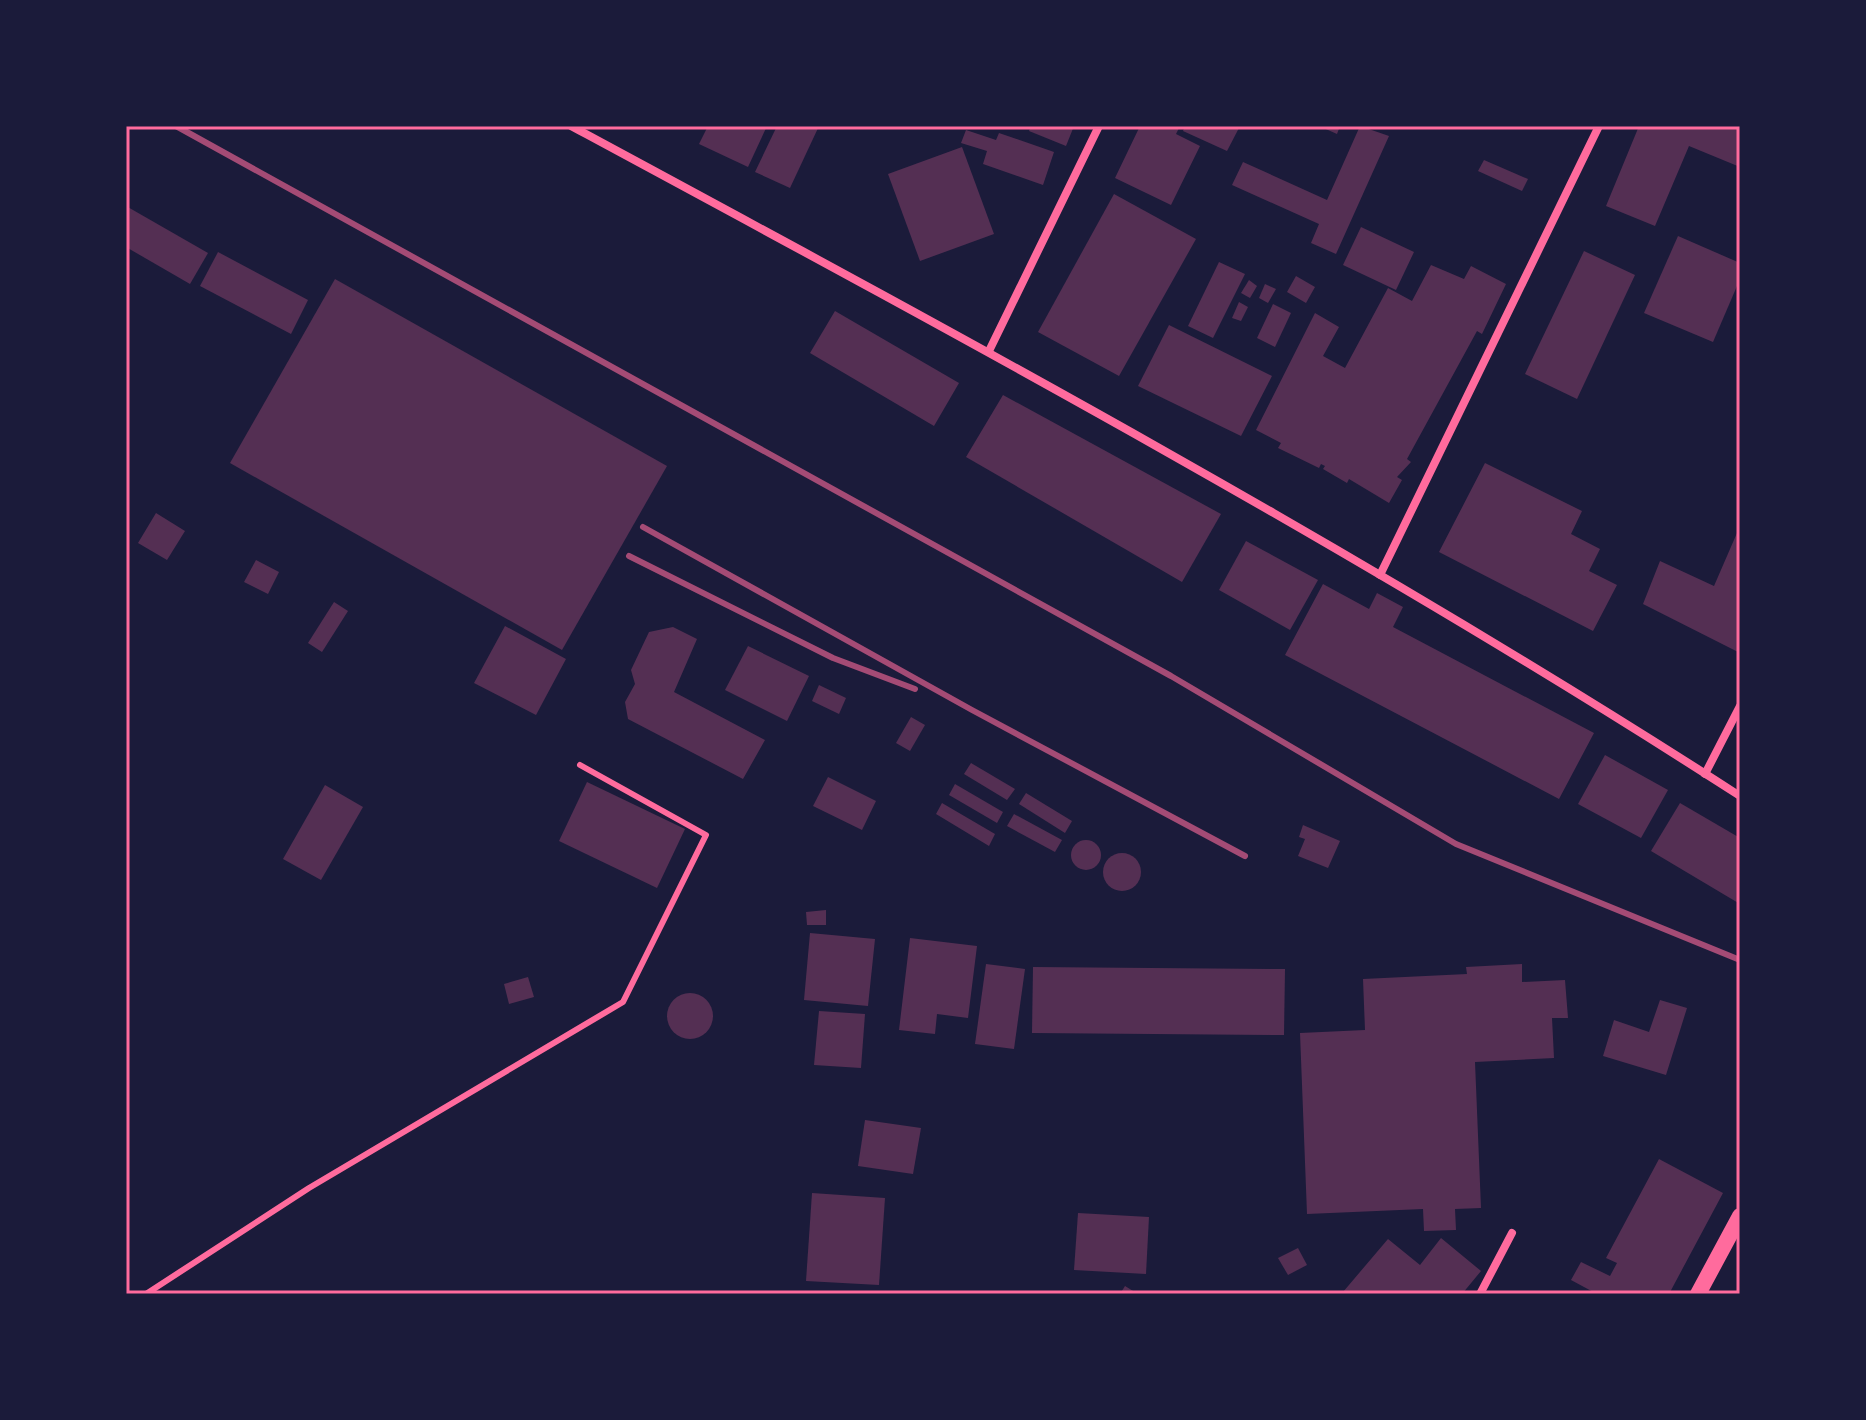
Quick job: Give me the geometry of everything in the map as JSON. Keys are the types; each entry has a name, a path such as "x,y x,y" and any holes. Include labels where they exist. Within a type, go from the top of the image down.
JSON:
{"main road":[{"path":"1698,1294 1740,1216"}],"street":[{"path":"571,126 989,351 1380,575 1740,796"},
{"path":"989,351 1099,126"},
{"path":"1380,575 1599,126"},
{"path":"1705,774 1740,706"},
{"path":"1480,1294 1512,1233"}],"lane":[{"path":"146,1294 309,1188 623,1002 706,835 580,765"}],"building":[{"path":"708,126 767,126 748,167 699,144"},
{"path":"777,126 819,126 790,188 755,172"},
{"path":"1031,126 1074,126 1066,146 1029,131"},
{"path":"1140,126 1180,126 1176,134 1200,146 1171,205 1115,178"},
{"path":"1185,126 1240,126 1227,151 1183,131"},
{"path":"1319,126 1340,126 1337,134"},
{"path":"1360,126 1389,136 1336,254 1311,243 1319,224 1232,185 1243,162 1327,200"},
{"path":"1639,126 1740,126 1740,167 1689,146 1655,226 1606,206"},
{"path":"966,130 996,140 999,133 1054,152 1043,185 983,164 987,151 961,143"},
{"path":"962,147 994,234 920,261 888,174"},
{"path":"1484,160 1528,179 1522,191 1478,171"},
{"path":"1114,194 1196,239 1119,376 1038,332"},
{"path":"126,206 208,253 190,284 126,247"},
{"path":"1361,227 1414,252 1396,290 1343,265"},
{"path":"1678,236 1740,263 1740,279 1713,342 1644,313"},
{"path":"1584,251 1635,275 1577,399 1525,374"},
{"path":"218,252 308,300 291,334 200,286"},
{"path":"1219,262 1245,274 1213,338 1188,326"},
{"path":"1431,265 1464,279 1471,266 1506,284 1482,334 1477,331 1407,459 1411,462 1397,477 1402,480 1389,503 1349,479 1347,483 1323,469 1325,466 1321,464 1319,468 1278,448 1281,443 1256,430 1315,313 1339,327 1323,356 1345,368 1388,288 1412,301"},
{"path":"1296,276 1315,287 1306,303 1287,292"},
{"path":"335,279 667,466 562,650 230,463"},
{"path":"1249,280 1257,286 1250,298 1241,293"},
{"path":"1265,284 1276,289 1268,303 1259,298"},
{"path":"1239,302 1248,307 1241,321 1232,318"},
{"path":"1273,304 1291,313 1275,347 1257,338"},
{"path":"835,311 959,383 934,426 810,353"},
{"path":"1169,325 1272,376 1241,436 1138,386"},
{"path":"1003,395 1221,514 1182,582 966,457"},
{"path":"1485,463 1582,511 1571,534 1600,549 1589,571 1617,585 1593,631 1439,552"},
{"path":"156,513 185,531 167,560 138,543"},
{"path":"1740,526 1740,653 1643,604 1660,561 1714,586"},
{"path":"1246,541 1318,580 1290,630 1219,590"},
{"path":"256,560 279,572 268,594 244,582"},
{"path":"1323,584 1369,609 1377,593 1403,607 1393,627 1594,733 1559,799 1285,655"},
{"path":"334,602 348,611 322,652 308,643"},
{"path":"505,626 566,659 536,715 474,683"},
{"path":"673,627 697,639 674,692 765,740 743,779 628,719 625,702 635,684 631,670 649,632"},
{"path":"748,646 809,676 787,721 725,690"},
{"path":"819,685 846,698 839,714 812,701"},
{"path":"911,717 925,725 910,751 896,743"},
{"path":"1605,755 1668,790 1641,838 1578,804"},
{"path":"971,763 1015,789 1007,800 964,774"},
{"path":"828,777 876,801 862,830 813,806"},
{"path":"587,782 685,829 657,888 559,841"},
{"path":"955,784 1003,812 997,823 949,795"},
{"path":"325,785 363,807 321,880 283,859"},
{"path":"1026,793 1072,821 1065,833 1019,804"},
{"path":"942,803 995,834 989,846 936,814"},
{"path":"1680,803 1740,838 1740,904 1651,851"},
{"path":"1014,814 1062,840 1055,852 1007,826"},
{"path":"1303,825 1340,841 1328,868 1298,856 1305,839 1299,837"},
{"path":"1086,840 1097,844 1101,855 1097,866 1086,870 1075,866 1071,855 1075,844"},
{"path":"1122,853 1136,858 1141,872 1136,886 1122,891 1108,886 1103,872 1108,858"},
{"path":"826,910 826,925 807,925 806,912"},
{"path":"810,933 875,939 868,1006 804,1000"},
{"path":"910,938 977,946 968,1018 937,1014 935,1034 899,1030"},
{"path":"986,964 1025,969 1014,1049 975,1044"},
{"path":"1522,964 1522,982 1565,980 1568,1018 1552,1018 1554,1058 1475,1062 1481,1208 1455,1209 1456,1230 1424,1231 1423,1209 1307,1214 1300,1033 1365,1030 1363,979 1467,974 1466,967"},
{"path":"1033,967 1285,969 1284,1035 1032,1033"},
{"path":"528,977 534,997 509,1004 504,984"},
{"path":"690,993 706,1000 713,1016 706,1032 690,1039 674,1032 667,1016 674,1000"},
{"path":"1660,1000 1687,1008 1666,1075 1603,1056 1614,1020 1649,1032"},
{"path":"819,1011 865,1014 861,1068 814,1065"},
{"path":"865,1120 921,1128 913,1174 858,1166"},
{"path":"1659,1159 1723,1193 1669,1294 1597,1294 1571,1280 1581,1262 1610,1276 1617,1263 1606,1258"},
{"path":"812,1193 885,1198 879,1285 806,1281"},
{"path":"1078,1213 1149,1217 1146,1274 1074,1270"},
{"path":"1441,1238 1481,1271 1462,1294 1343,1292 1388,1239 1420,1265"},
{"path":"1298,1248 1307,1265 1288,1275 1278,1258"},
{"path":"1125,1286 1138,1294 1120,1294"}],"railway":[{"path":"176,126 1171,676 1456,844 1740,960"},
{"path":"643,527 972,710 1245,856"},
{"path":"629,556 833,658 915,689"}]}
